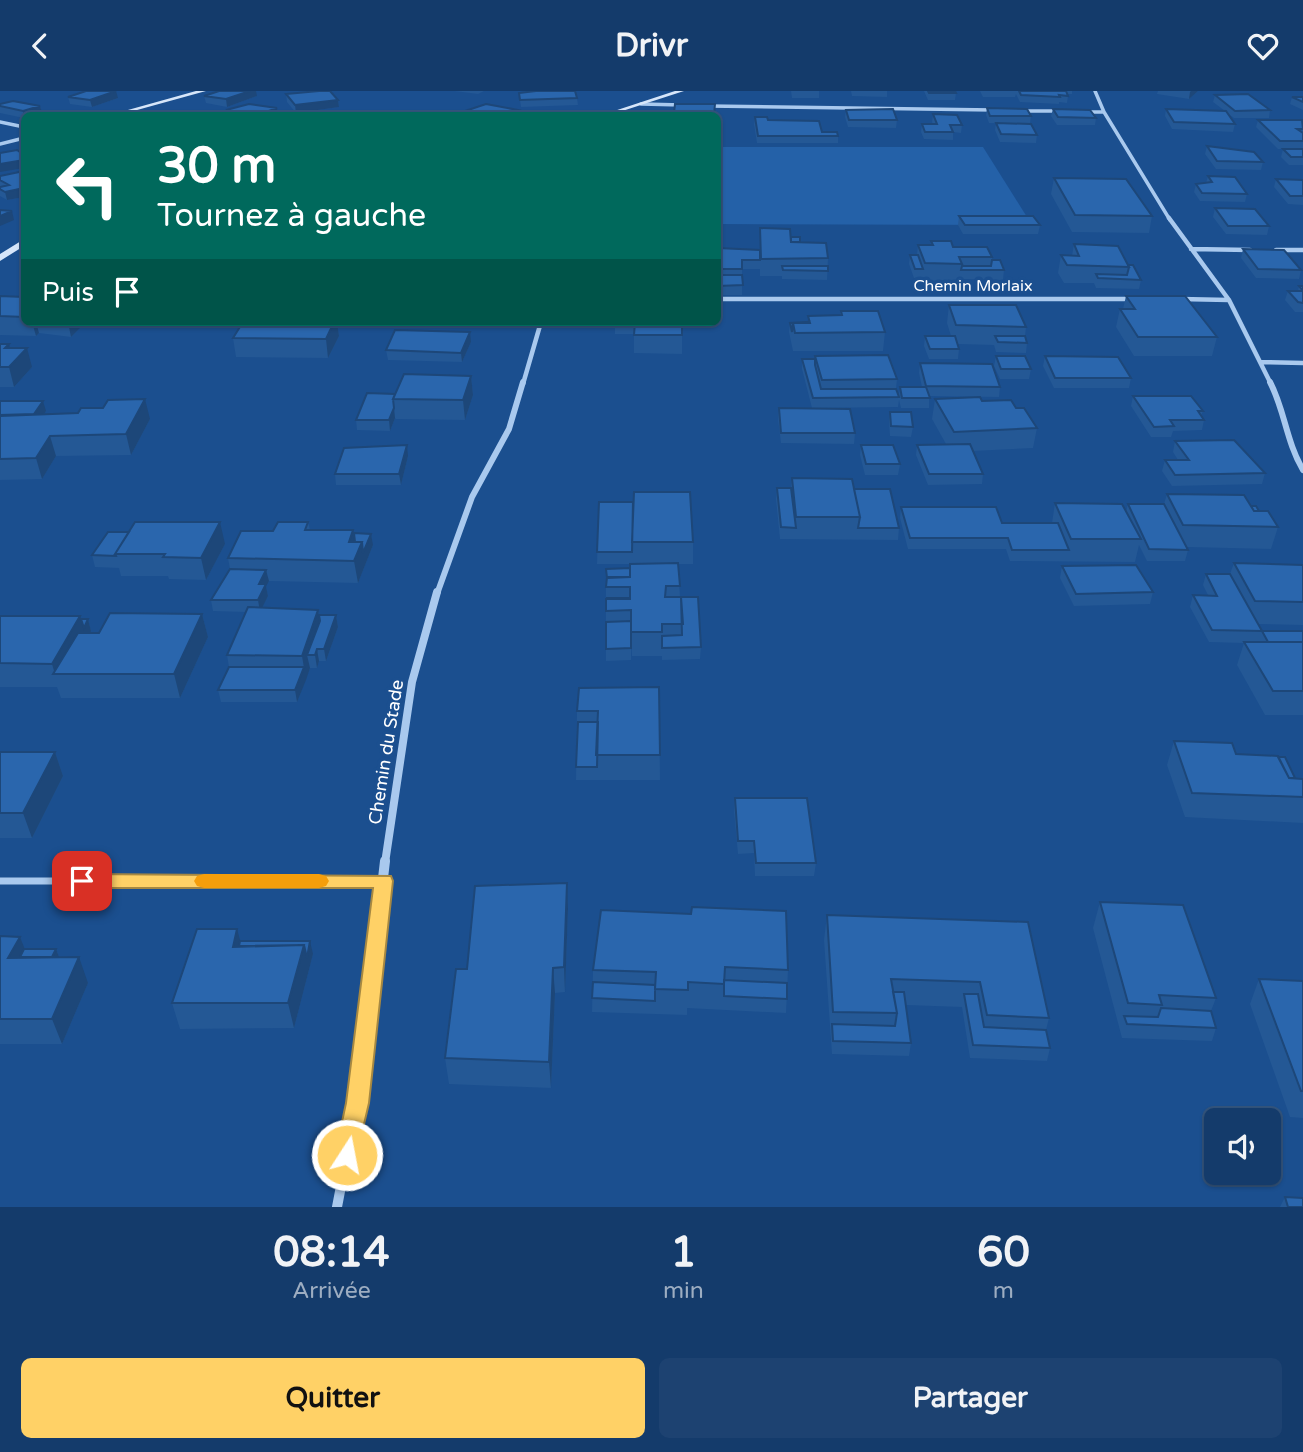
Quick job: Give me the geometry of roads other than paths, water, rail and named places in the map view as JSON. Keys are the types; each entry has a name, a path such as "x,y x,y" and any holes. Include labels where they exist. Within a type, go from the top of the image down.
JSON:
{"main road":[{"path":"124,112 203,91"},
{"path":"615,112 681,91"},
{"path":"0,258 21,245"}],"street":[{"path":"1095,91 1104,112 1177,232 1229,300 1277,395 1291,449 1303,470"},
{"path":"640,104 995,110"},
{"path":"1009,110 1063,111"},
{"path":"1077,111 1104,112"},
{"path":"0,122 21,126"},
{"path":"0,144 21,139"},
{"path":"1191,249 1253,250"},
{"path":"1266,250 1303,250"},
{"name":"Chemin Morlaix","path":"721,299 1146,299"},
{"path":"1174,299 1229,300"},
{"name":"Chemin du Stade","path":"337,1207 357,1103 391,808 412,682 438,590 472,497 509,429 540,326"},
{"path":"1261,362 1303,363"}],"lane":[{"path":"0,880 384,881"}]}
